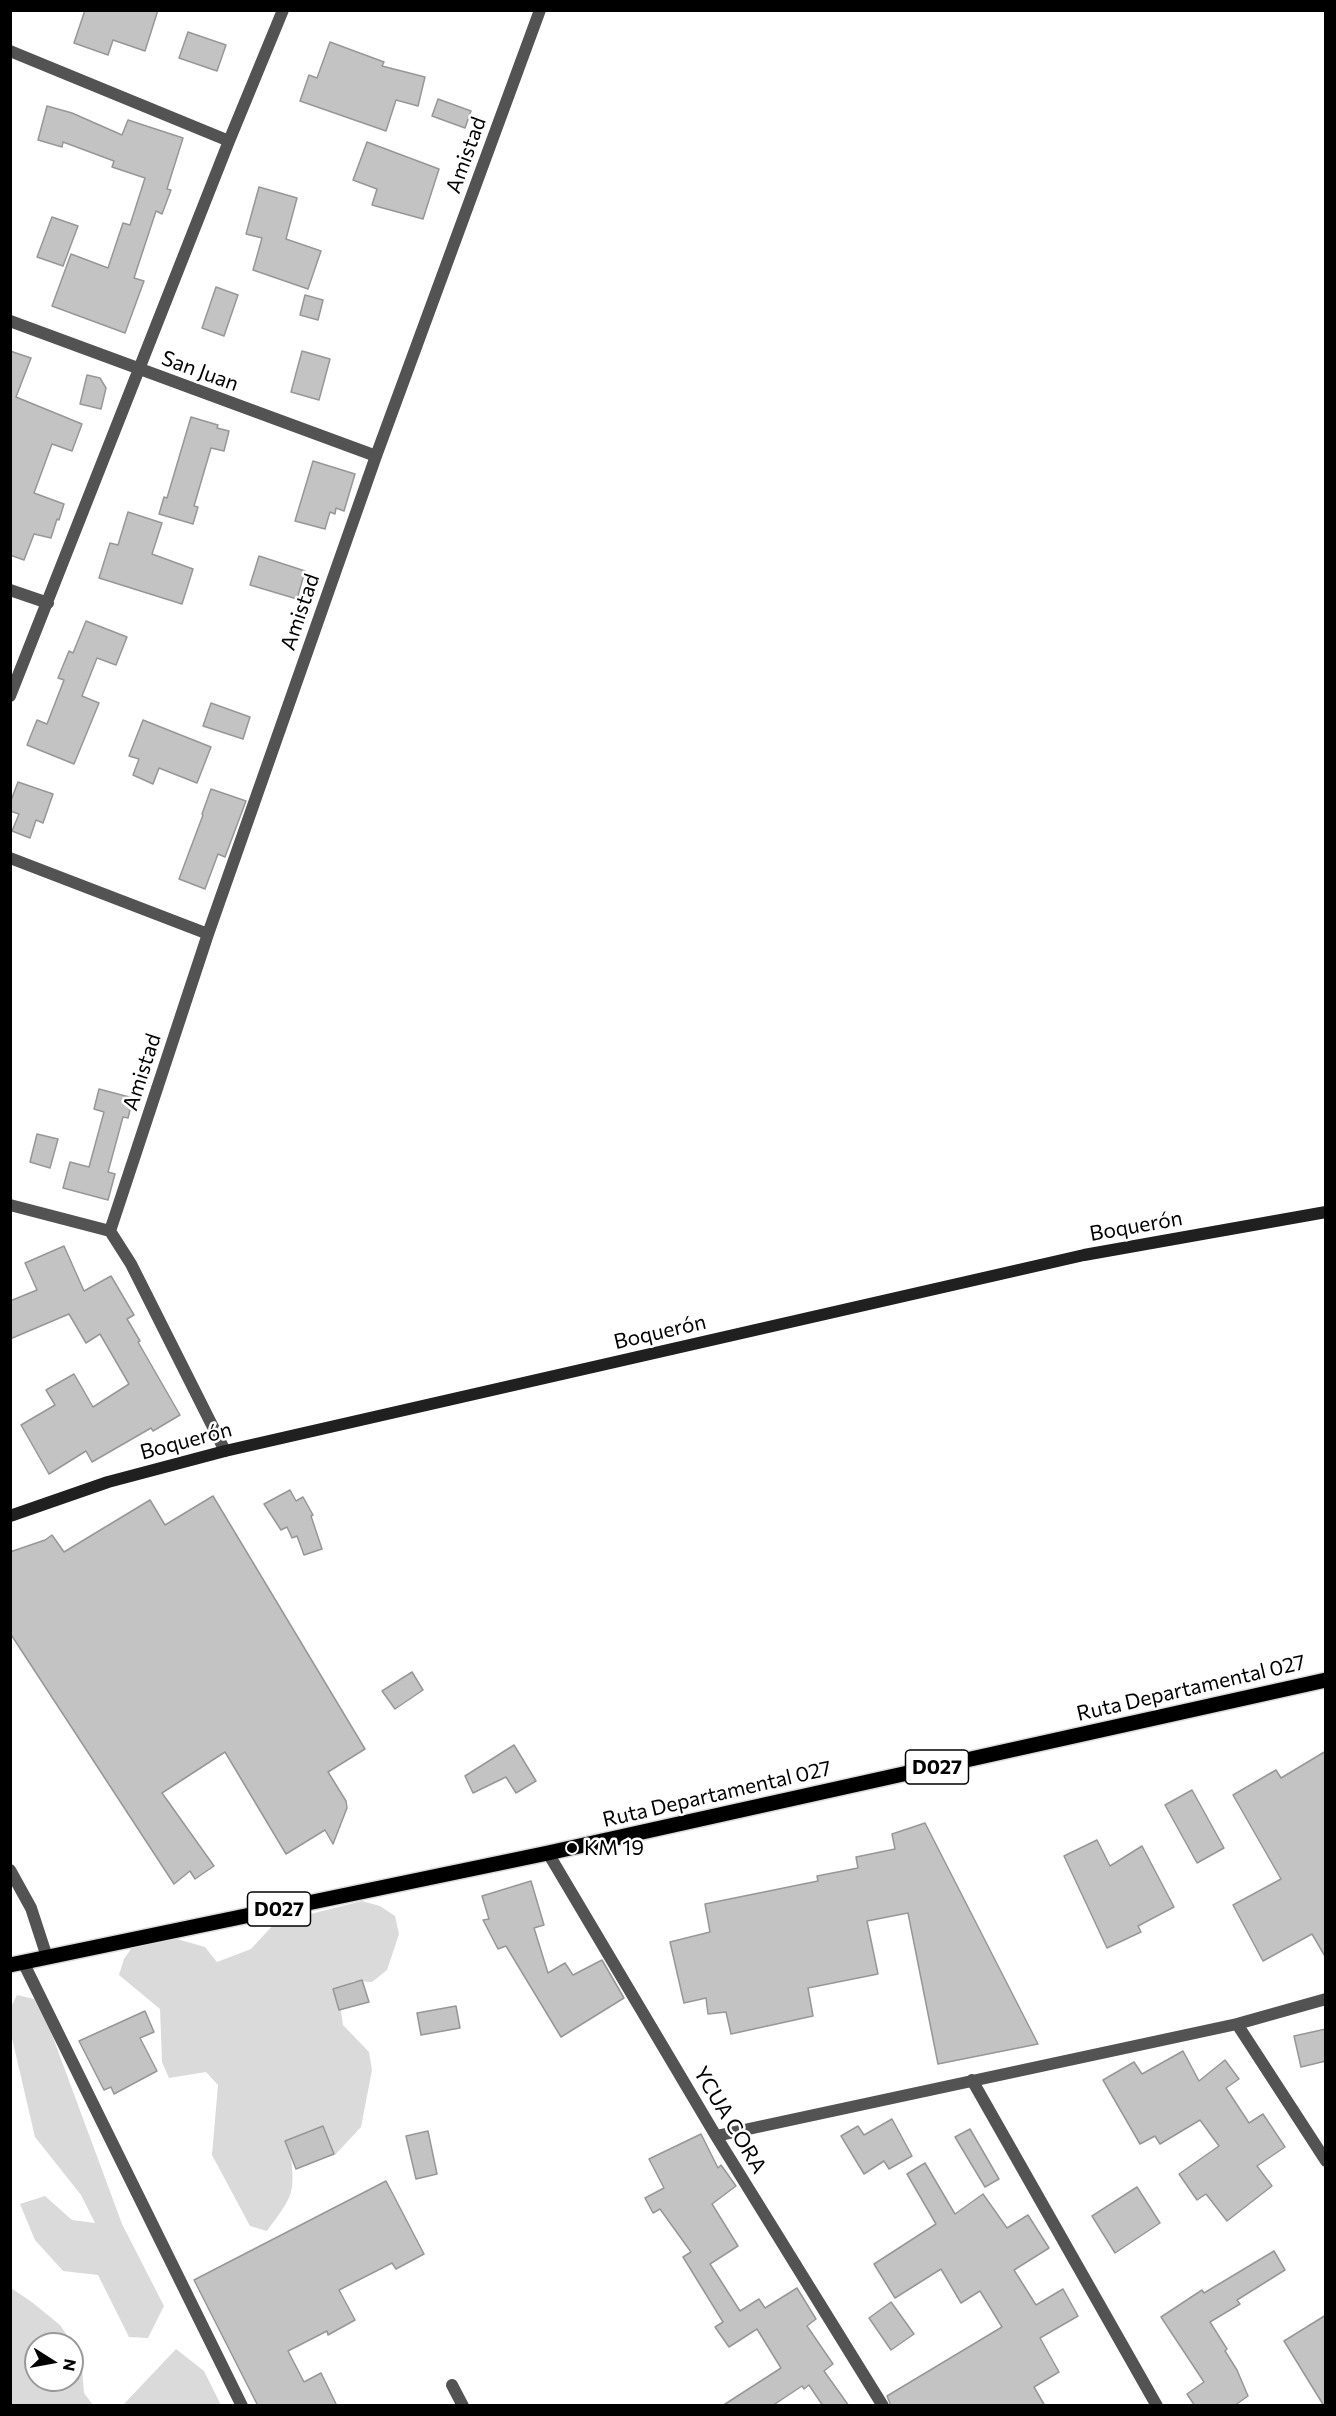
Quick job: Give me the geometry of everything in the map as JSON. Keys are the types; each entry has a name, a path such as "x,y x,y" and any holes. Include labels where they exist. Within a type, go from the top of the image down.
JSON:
{"main road":[{"name":"Ruta Departamental 027","path":"17,1964 548,1853 1326,1680"}],"street":[{"path":"10,696 283,10"},
{"name":"Amistad","path":"111,1231 208,934 376,456 540,10"},
{"path":"10,51 229,141"},
{"name":"San Juan","path":"10,321 376,456"},
{"path":"10,590 48,603"},
{"path":"10,858 208,934"},
{"path":"10,1205 111,1231 131,1264 225,1451"},
{"name":"Boquerón","path":"10,1516 108,1482 225,1451 1084,1255 1326,1212"},
{"name":"YCUA CORA","path":"548,1853 716,2136 883,2406"},
{"path":"10,1870 31,1908 47,1957"},
{"path":"17,1964 242,2406"},
{"path":"716,2136 1237,2024 1326,1999"},
{"path":"1237,2024 1326,2161"},
{"path":"972,2080 1157,2406"},
{"path":"452,2385 463,2406"}],"shaded area":[{"path":"362,1901 380,1906 395,1916 399,1934 387,1970 372,1982 354,1981 338,1989 343,2025 369,2052 372,2070 361,2127 335,2155 305,2137 290,2147 292,2184 288,2200 267,2231 250,2226 212,2155 218,2085 206,2072 169,2078 162,2062 160,2009 119,1975 124,1959 135,1943 170,1937 205,1947 217,1962 251,1949 275,1923"},
{"path":"17,1995 34,1999 51,2032 122,2224 164,2306 148,2338 129,2337 98,2275 63,2271 35,2240 20,2204 45,2196 72,2220 95,2223 81,2195 35,2137 11,2034 11,2007"},
{"path":"11,2288 60,2325 65,2332 24,2332 24,2392 84,2392 93,2405 11,2405"},
{"path":"176,2349 204,2371 221,2405 123,2405"}],"building":[{"path":"85,10 158,10 145,51 113,40 108,55 74,43"},
{"path":"188,32 226,45 217,71 179,58"},
{"path":"330,42 384,62 382,66 425,77 418,106 396,100 386,131 300,101 309,75 317,78"},
{"path":"438,99 471,111 465,128 432,116"},
{"path":"47,106 72,113 122,135 128,120 183,138 167,189 171,190 162,214 156,211 134,278 144,281 125,333 52,306 71,254 108,268 123,223 130,225 145,178 112,167 114,161 63,142 62,147 38,140"},
{"path":"367,142 439,169 423,219 372,205 377,189 353,180"},
{"path":"259,187 297,198 286,239 321,251 308,289 253,270 262,238 246,234"},
{"path":"52,217 78,226 63,266 37,257"},
{"path":"216,287 238,295 224,336 202,328"},
{"path":"305,295 323,300 318,320 300,315"},
{"path":"10,351 31,358 16,397 82,424 72,451 52,444 34,493 64,504 51,538 34,534 24,560 10,555"},
{"path":"302,351 330,359 319,400 291,392"},
{"path":"87,375 100,378 106,388 101,409 80,404"},
{"path":"191,417 218,425 217,428 229,431 224,451 211,448 194,506 198,507 193,524 159,514 164,497 167,498"},
{"path":"313,461 355,474 344,511 336,508 335,514 330,512 325,529 295,521"},
{"path":"128,512 162,523 152,554 193,569 182,604 99,578 110,543 118,545"},
{"path":"259,556 305,571 297,599 250,585"},
{"path":"86,621 127,637 116,665 97,658 82,696 99,703 74,764 27,745 37,720 47,724 64,680 58,678 69,651 73,653"},
{"path":"211,703 250,717 243,739 203,726"},
{"path":"143,720 211,747 197,783 159,768 153,784 133,775 139,759 129,756"},
{"path":"18,782 53,794 43,823 36,820 30,838 12,831 19,814 10,811 10,803"},
{"path":"211,789 246,801 225,857 218,854 205,889 179,879"},
{"path":"99,1089 133,1098 128,1118 123,1117 108,1172 115,1174 108,1200 63,1188 70,1162 89,1167 104,1112 94,1109"},
{"path":"37,1134 58,1139 50,1168 30,1162"},
{"path":"64,1246 84,1291 111,1276 134,1315 127,1319 140,1341 138,1342 180,1415 153,1431 151,1428 92,1462 86,1451 49,1474 21,1425 55,1405 46,1390 74,1374 93,1407 129,1384 100,1334 86,1343 69,1314 10,1339 10,1301 37,1290 25,1263"},
{"path":"290,1490 296,1501 303,1497 313,1515 311,1516 322,1549 304,1555 297,1536 292,1538 287,1527 281,1530 264,1504"},
{"path":"213,1496 365,1749 328,1772 346,1801 347,1808 333,1844 325,1830 286,1854 225,1752 162,1793 214,1866 195,1879 190,1871 174,1884 10,1633 10,1552 45,1540 52,1535 64,1552 150,1500 165,1525"},
{"path":"412,1672 423,1690 395,1709 382,1691"},
{"path":"514,1745 536,1781 516,1793 506,1777 473,1793 465,1776"},
{"path":"1326,1751 1326,1958 1312,1934 1263,1961 1233,1905 1281,1879 1233,1795 1276,1770 1281,1778"},
{"path":"1192,1790 1224,1848 1197,1863 1165,1805"},
{"path":"925,1823 1038,2044 938,2064 908,1913 867,1921 878,1974 808,1988 813,2016 731,2034 726,2012 708,2014 706,1998 684,2003 670,1942 710,1932 705,1904 818,1881 817,1876 858,1868 856,1857 895,1849 892,1834"},
{"path":"1097,1840 1110,1866 1142,1846 1174,1907 1138,1926 1141,1932 1107,1948 1064,1856"},
{"path":"531,1881 544,1925 534,1928 548,1973 565,1963 573,1975 602,1960 624,1998 561,2037 506,1946 498,1949 483,1920 489,1919 482,1896"},
{"path":"362,1980 369,2002 339,2010 333,1989"},
{"path":"456,2006 460,2028 421,2035 417,2013"},
{"path":"145,2011 154,2032 140,2038 157,2071 114,2094 111,2087 104,2090 79,2041"},
{"path":"1326,2029 1326,2061 1301,2067 1294,2036"},
{"path":"1183,2051 1199,2081 1225,2060 1239,2079 1226,2088 1249,2123 1263,2114 1285,2147 1257,2166 1272,2186 1227,2221 1206,2194 1197,2200 1179,2174 1219,2146 1200,2120 1160,2144 1155,2136 1140,2144 1103,2080 1134,2062 1142,2074"},
{"path":"892,2119 912,2156 889,2169 884,2161 864,2174 841,2136 858,2126 864,2135"},
{"path":"323,2126 334,2154 296,2169 285,2141"},
{"path":"970,2129 999,2179 985,2187 955,2137"},
{"path":"428,2131 437,2174 416,2179 406,2136"},
{"path":"701,2134 718,2168 721,2165 736,2186 712,2204 738,2246 710,2264 740,2311 759,2299 765,2308 797,2288 816,2319 807,2326 833,2364 824,2371 849,2406 823,2406 809,2385 804,2389 802,2386 772,2406 722,2406 781,2368 757,2329 729,2347 715,2327 723,2322 683,2257 691,2252 660,2209 653,2213 645,2198 664,2188 649,2159"},
{"path":"925,2163 955,2214 983,2194 1007,2228 1028,2215 1049,2248 1014,2270 1036,2305 1063,2289 1078,2316 1040,2338 1059,2372 1034,2387 1045,2406 891,2406 887,2396 1002,2327 980,2291 961,2303 941,2269 895,2298 874,2264 936,2224 907,2174"},
{"path":"386,2181 424,2254 396,2269 392,2263 339,2290 355,2320 328,2335 327,2331 288,2351 304,2382 321,2373 337,2406 258,2406 194,2280"},
{"path":"1137,2187 1160,2223 1115,2253 1092,2216"},
{"path":"1274,2251 1285,2270 1237,2300 1240,2304 1210,2322 1227,2349 1225,2351 1237,2370 1248,2396 1234,2406 1195,2406 1187,2394 1204,2382 1161,2317 1202,2290 1204,2293"},
{"path":"891,2302 914,2334 891,2350 869,2318"},
{"path":"1326,2315 1326,2406 1324,2406 1284,2341"}],"place":[{"name":"KM 19","path":"572,1848"}]}
